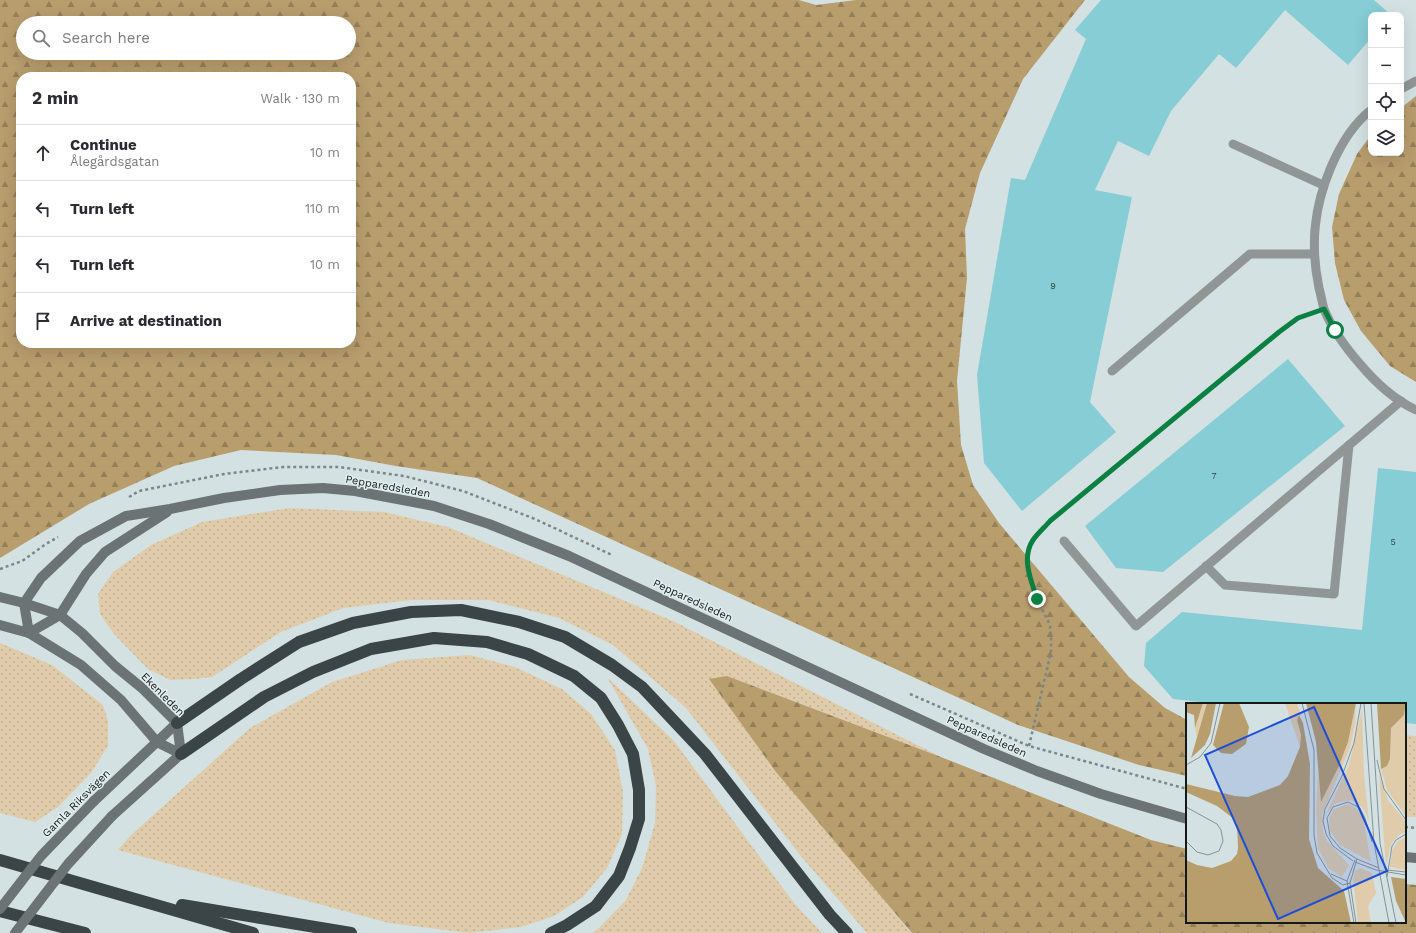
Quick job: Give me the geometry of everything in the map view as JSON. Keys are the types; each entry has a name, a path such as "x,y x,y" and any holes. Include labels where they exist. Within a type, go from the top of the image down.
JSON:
{"highway":[{"path":"177,723 241,679 299,642 352,623 411,612 461,610 519,622 565,637 612,665 642,687 705,754 830,915 847,933"},
{"path":"181,754 264,697 313,672 371,649 434,638 487,642 528,654 574,676 601,698 618,725 633,754 639,790 638,820 622,869 619,876 610,888 596,906 567,925 551,933"},
{"path":"0,860 253,933"},
{"path":"130,897 351,933"},
{"path":"0,910 84,933"}],"street":[{"name":"Pepparedsleden","path":"24,603 41,578 80,541 126,516 224,498 280,490 323,488 355,491 434,506 489,524 569,556 990,752 1101,794 1186,818"},
{"name":"Pepparedsleden","path":"29,633 60,615 86,574 105,552 170,509"},
{"name":"Ekenleden","path":"0,597 60,615 82,633 115,666 142,688 177,723 181,754"},
{"path":"24,603 29,633"},
{"path":"0,625 29,633 81,665 121,700 157,742 181,754 112,816 68,864 15,933"},
{"name":"Gamla Riksvägen","path":"0,910 41,856 94,801 177,723"},
{"path":"1406,857 1416,858"}],"lane":[{"path":"1404,87 1416,81"},
{"path":"1368,113 1350,133 1336,156 1323,186 1316,216 1314,254 1324,309 1335,330 1349,351 1368,374 1390,393 1416,410"},
{"path":"1233,144 1323,186"},
{"path":"1112,371 1250,254 1314,254"},
{"path":"1064,541 1136,626 1401,400"},
{"path":"1206,566 1225,585 1334,594 1349,445"}],"path":[{"path":"1028,746 1051,652 1050,625 1037,599 1028,570 1028,552 1033,539 1050,521 1279,332 1298,318 1324,309"},
{"path":"126,499 139,491 224,474 283,467 339,467 404,476 463,491 535,519 614,556"},
{"path":"0,570 22,562 59,536"},
{"path":"908,693 1028,746 1186,789"},
{"path":"1406,827 1416,828"}],"shaded area":[{"path":"289,508 384,512 448,527 673,621 941,757 727,676 906,927 912,933 867,933 800,855 686,708 613,645 559,618 488,600 411,600 343,608 281,632 212,677 170,680 148,669 114,634 100,614 98,594 113,572 151,545 202,522"},
{"path":"0,643 52,665 103,705 108,721 108,746 91,773 58,807 35,822 0,813"},
{"path":"470,655 515,667 562,689 591,714 615,750 623,792 622,834 607,868 583,897 554,916 521,927 469,933 389,923 118,850 130,836 250,728 332,682 402,660"},
{"path":"607,677 674,741 794,903 822,933 592,933 599,928 626,900 642,868 655,823 656,786 648,749"},
{"path":"1406,735 1416,736 1416,817 1406,817"}],"green space":[{"path":"0,0 799,0 816,5 856,0 1085,0 1023,79 980,173 965,229 967,278 957,381 961,445 973,485 999,523 1129,677 1165,708 1186,719 1186,776 1139,765 1018,725 477,478 336,455 241,450 174,466 89,504 0,558"},
{"path":"1416,96 1416,382 1390,366 1361,331 1344,300 1335,263 1332,227 1339,194 1357,154 1368,139 1368,156 1404,156 1404,106"},
{"path":"727,676 941,757 1151,840 1186,849 1186,923 1406,923 1406,884 1416,885 1416,933 912,933 776,772 709,679"}],"building":[{"path":"1101,0 1374,0 1388,12 1368,12 1368,42 1348,65 1285,10 1236,68 1219,54 1171,111 1149,156 1118,141 1095,190 1132,197 1090,402 1116,432 1022,511 984,463 977,375 1011,178 1025,180 1086,39 1075,30"},
{"path":"1288,359 1345,426 1163,572 1116,568 1085,526"},
{"path":"1378,468 1416,472 1416,724 1406,723 1406,703 1210,703 1173,699 1144,666 1146,643 1182,612 1362,630"}],"route":[{"path":"1037,599 1028,570 1028,552 1033,539 1050,521 1279,332 1298,318 1324,309 1335,330"}]}
